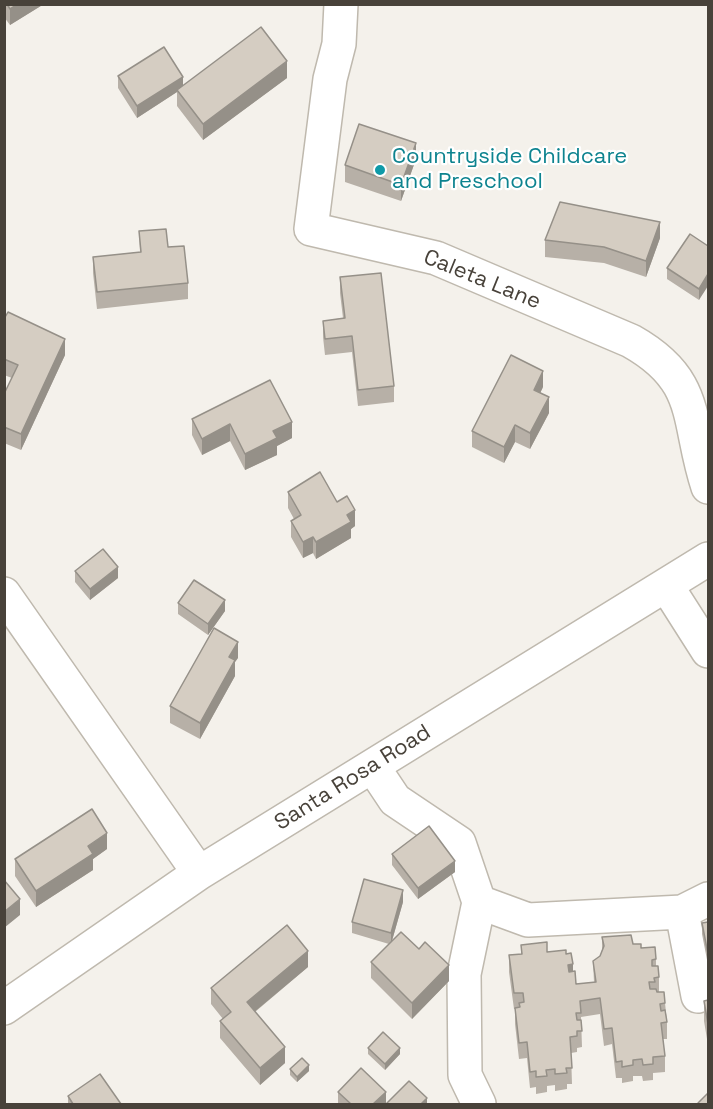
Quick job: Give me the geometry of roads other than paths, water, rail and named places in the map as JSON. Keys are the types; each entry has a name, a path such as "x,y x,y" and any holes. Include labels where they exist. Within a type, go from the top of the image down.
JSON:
{"street":[{"name":"Caleta Lane","path":"341,4 339,44 330,79 311,229 436,258 631,341 650,352 669,369 692,410 708,487"},
{"name":"Santa Rosa Road","path":"4,1008 199,873 708,559"},
{"path":"666,585 708,651"},
{"path":"4,594 199,873"},
{"path":"372,766 394,800 459,843 479,902 464,974 465,1074 478,1104"},
{"path":"479,902 528,920 695,905 698,996"}],"place":[{"name":"Countryside Childcare and Preschool","path":"380,170"}]}
